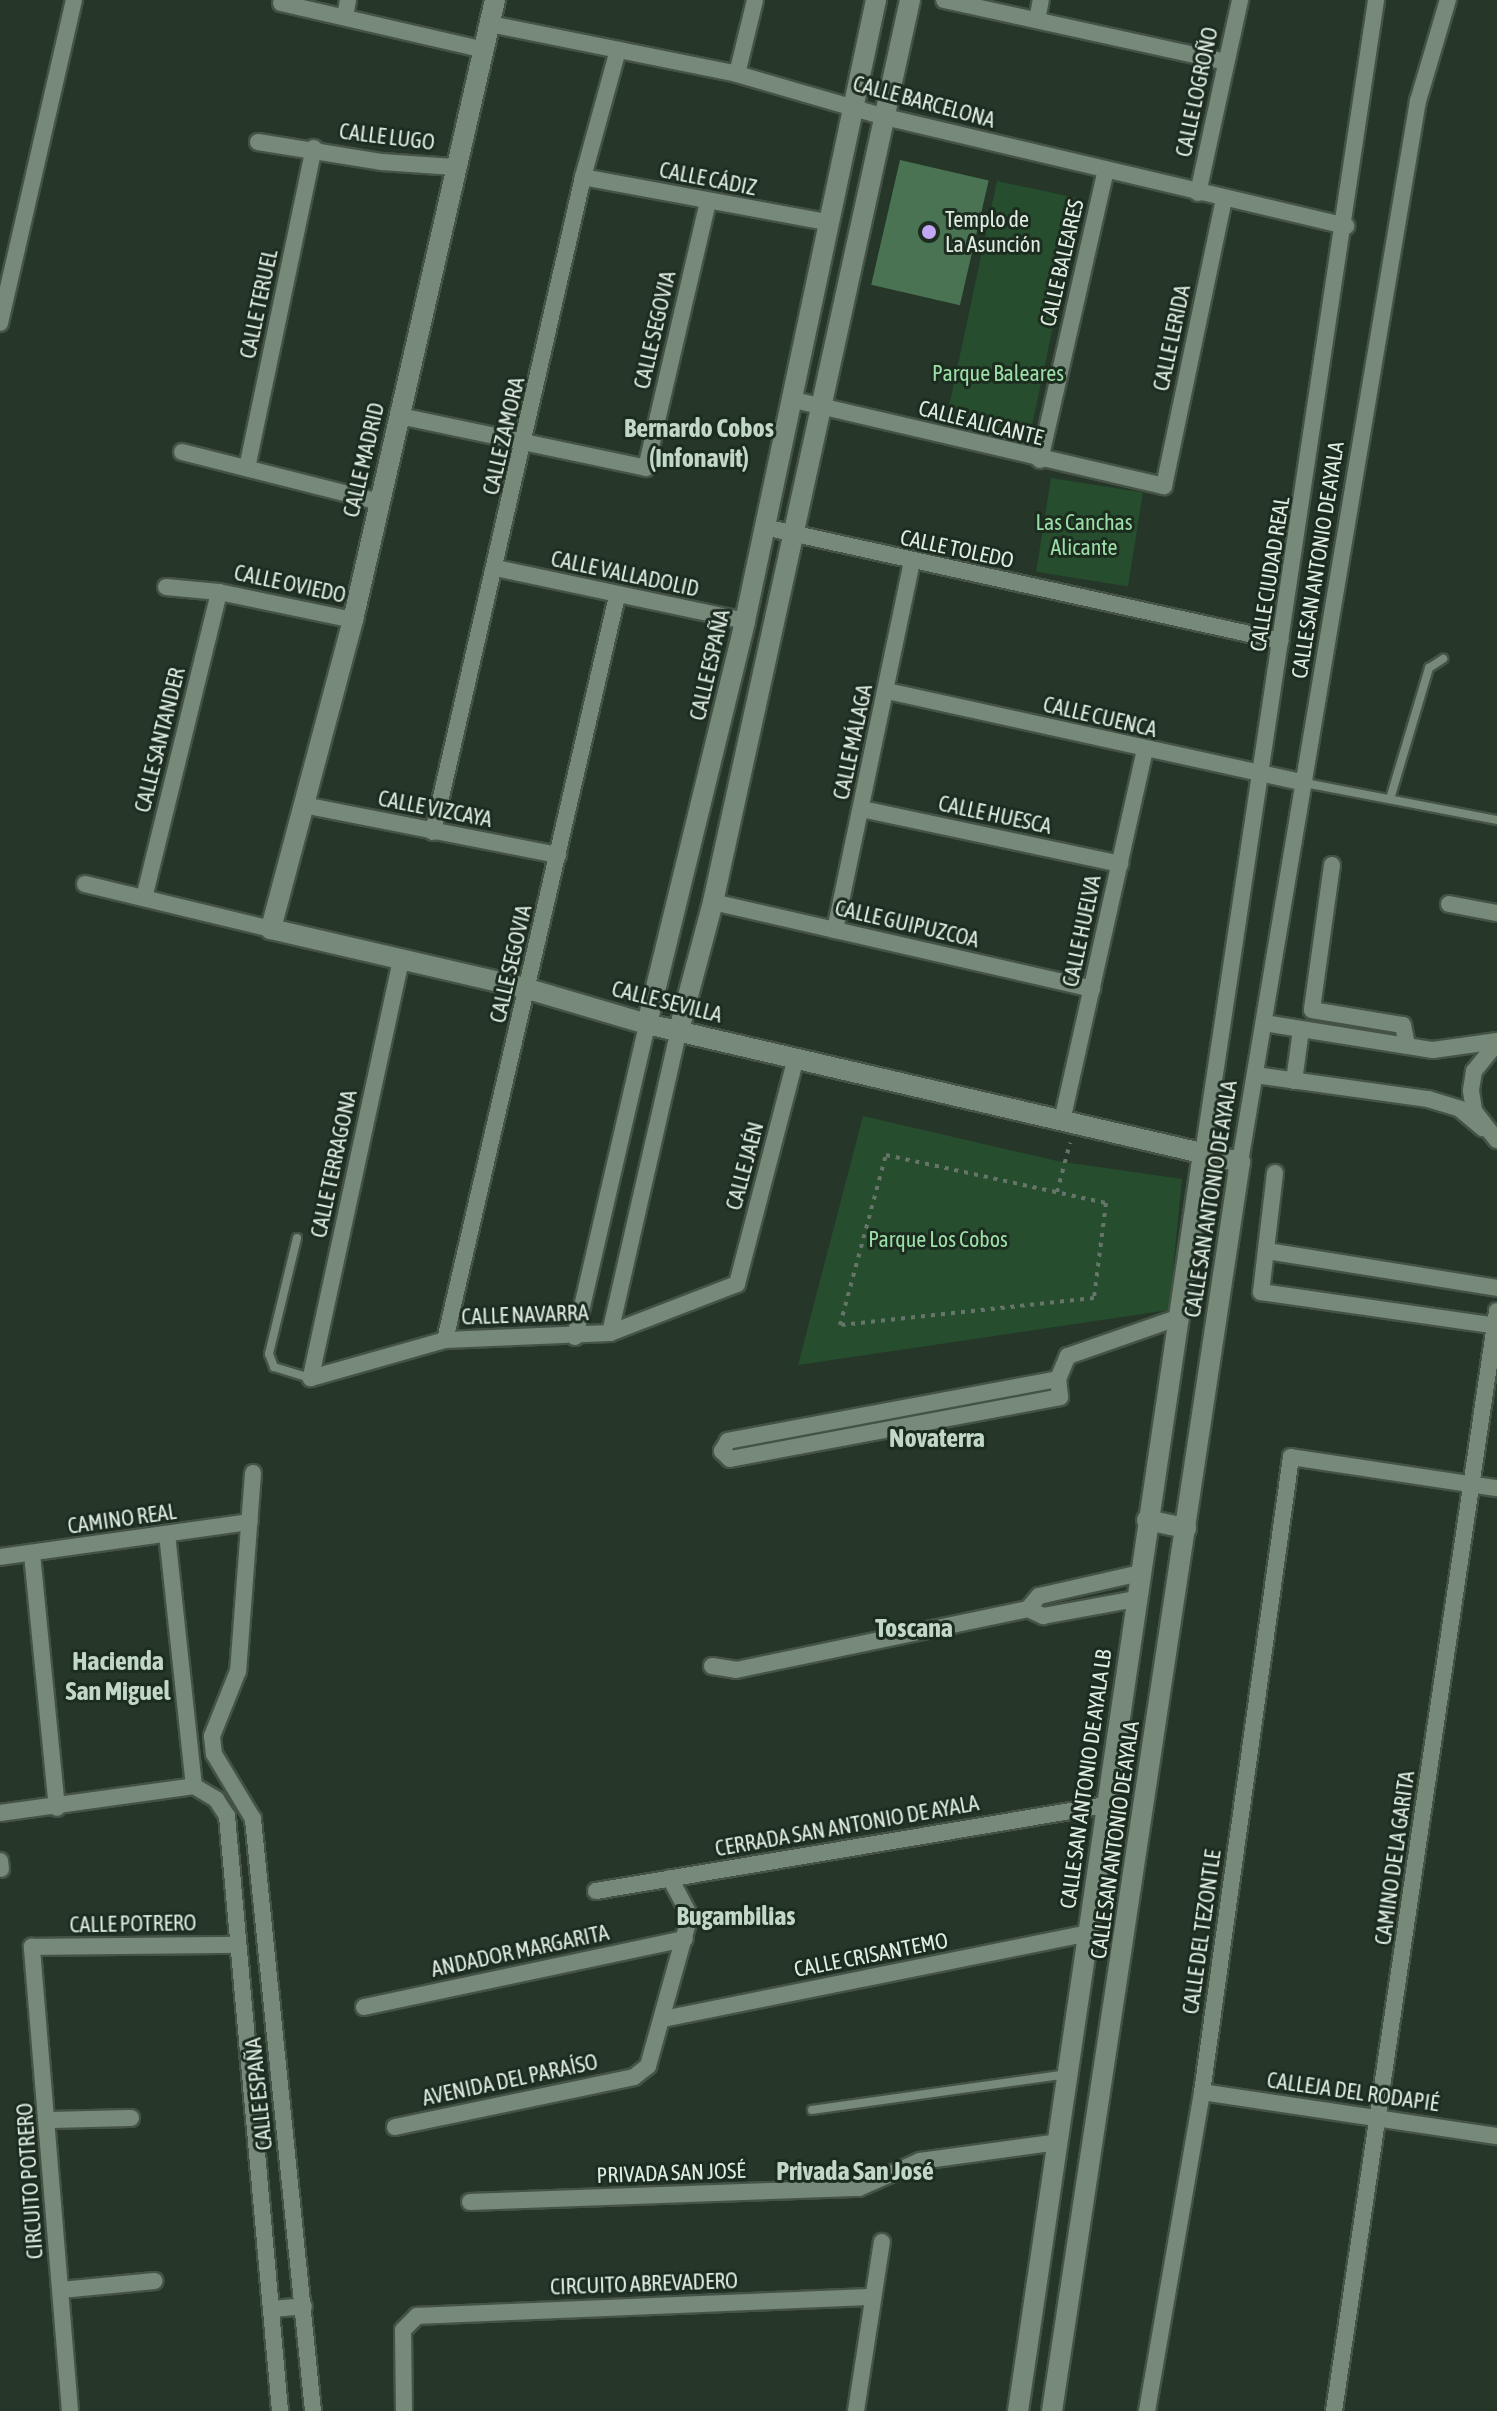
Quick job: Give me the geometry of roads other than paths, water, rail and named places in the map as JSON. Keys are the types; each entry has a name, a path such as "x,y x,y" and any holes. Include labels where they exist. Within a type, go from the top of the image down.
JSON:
{"street":[{"path":"0,323 6,264 74,0"},
{"name":"CALLE MADRID","path":"271,929 353,620 454,167 495,0"},
{"path":"737,74 755,0"},
{"name":"CALLE ESPAÑA","path":"575,1337 745,621 826,222 876,0"},
{"path":"610,1333 679,1030 713,902 910,0"},
{"path":"944,0 1226,62"},
{"path":"1037,20 1041,0"},
{"name":"CALLE LOGROÑO","path":"1198,193 1240,0"},
{"name":"CALLE CIUDAD REAL","path":"1203,1154 1346,226 1376,0"},
{"name":"CALLE SAN ANTONIO DE AYALA","path":"1052,2411 1240,1162 1418,101 1448,0"},
{"path":"281,3 346,8 484,50"},
{"name":"CALLE BARCELONA","path":"490,24 737,74 885,117 1224,200 1346,226"},
{"name":"CALLE ZAMORA","path":"433,832 525,443 583,177 618,50"},
{"name":"CALLE LUGO","path":"258,142 314,148 382,162 454,167"},
{"name":"CALLE TERUEL","path":"247,468 314,148"},
{"name":"CALLE BALEARES","path":"1040,460 1106,169"},
{"name":"CALLE CÁDIZ","path":"583,177 826,222"},
{"name":"CALLE LERIDA","path":"1164,486 1224,200"},
{"name":"CALLE SEGOVIA","path":"525,443 646,468 708,202"},
{"name":"CALLE ALICANTE","path":"790,399 1040,460 1164,486"},
{"path":"400,416 525,443"},
{"path":"182,452 379,502"},
{"name":"CALLE TOLEDO","path":"764,527 1281,641"},
{"name":"CALLE MÁLAGA","path":"835,930 912,562"},
{"name":"CALLE VALLADOLID","path":"496,568 745,621"},
{"name":"CALLE OVIEDO","path":"166,587 219,592 353,620"},
{"name":"CALLE SANTANDER","path":"144,898 219,592"},
{"name":"CALLE SEGOVIA","path":"445,1340 617,596"},
{"name":"CALLE CUENCA","path":"887,691 1305,783"},
{"name":"CALLE HUELVA","path":"1068,1123 1092,989 1145,750"},
{"name":"CALLE VIZCAYA","path":"303,805 558,855"},
{"name":"CALLE HUESCA","path":"862,809 1120,864"},
{"path":"1332,865 1312,1010 1403,1025 1407,1046"},
{"name":"CALLE SEVILLA","path":"85,884 528,989 647,1024 1240,1162"},
{"name":"CALLE GUIPUZCOA","path":"713,902 1092,989"},
{"path":"1449,904 1497,913"},
{"name":"CALLE TERRAGONA","path":"311,1378 401,960"},
{"path":"1264,1023 1407,1046 1469,1049 1497,1042"},
{"path":"1294,1081 1301,1030"},
{"path":"1493,1138 1471,1091 1474,1071 1497,1042"},
{"name":"CALLE JAÉN","path":"737,1284 796,1058"},
{"path":"1255,1075 1428,1099 1460,1109 1493,1138"},
{"name":"CALLE SAN ANTONIO DE AYALA LB","path":"1018,2411 1203,1154"},
{"path":"1275,1173 1261,1292 1496,1321"},
{"path":"1267,1251 1497,1288"},
{"name":"CALLE NAVARRA","path":"311,1378 445,1340 575,1337 610,1333 737,1284"},
{"path":"1058,1379 728,1441 722,1451 730,1459 1060,1397 1058,1379 1068,1356 1177,1318"},
{"name":"CAMINO DE LA GARITA","path":"1334,2411 1380,2118 1496,1321"},
{"path":"955,1397 957,1416"},
{"path":"861,1415 864,1434"},
{"name":"CALLE DEL TEZONTLE","path":"1147,2411 1202,2092 1291,1457 1472,1484"},
{"path":"189,1738 212,1736 238,1671 253,1473"},
{"path":"1472,1484 1497,1488"},
{"path":"1147,1520 1186,1528"},
{"name":"CAMINO REAL","path":"0,1557 250,1522"},
{"path":"0,1813 57,1808 194,1786 167,1534"},
{"path":"32,1554 57,1808"},
{"path":"1028,1609 1039,1596 1140,1573"},
{"path":"712,1666 736,1670 1028,1609 1043,1616 1136,1599"},
{"name":"CALLE ESPAÑA","path":"212,1736 214,1754 253,1819 313,2411"},
{"name":"CALLE ESPAÑA","path":"194,1786 216,1799 227,1816 232,1839 235,1945 280,2411"},
{"name":"CERRADA SAN ANTONIO DE AYALA","path":"596,1891 1106,1805"},
{"path":"0,1861 1,1869"},
{"path":"663,2019 685,1939 688,1905 670,1878"},
{"name":"CALLE CRISANTEMO","path":"663,2019 1088,1933"},
{"name":"ANDADOR MARGARITA","path":"364,2007 685,1939"},
{"name":"CALLE POTRERO","path":"32,1947 235,1945"},
{"name":"CIRCUITO POTRERO","path":"32,1947 49,2120 70,2411"},
{"name":"AVENIDA DEL PARAÍSO","path":"395,2127 634,2077 648,2066 663,2019"},
{"path":"1075,2025 1111,2031"},
{"name":"CALLEJA DEL RODAPIÉ","path":"1202,2092 1497,2136"},
{"path":"49,2120 131,2118"},
{"name":"PRIVADA SAN JOSÉ","path":"470,2202 859,2188 920,2161 1058,2142"},
{"path":"1046,2228 1079,2234"},
{"path":"856,2411 882,2242"},
{"path":"61,2290 155,2281"},
{"name":"CIRCUITO ABREVADERO","path":"404,2411 403,2330 417,2316 873,2297"},
{"path":"272,2309 304,2306"}],"lane":[{"path":"1390,799 1429,668 1443,659"},
{"path":"1305,783 1497,820"},
{"path":"297,1238 269,1354 274,1367 311,1378"},
{"path":"812,2110 1068,2074"}],"place":[{"name":"Templo de La Asunción","path":"929,232"}],"district":[{"name":"Bernardo Cobos (Infonavit)","path":"699,444"},
{"name":"Novaterra","path":"937,1439"},
{"name":"Toscana","path":"914,1629"},
{"name":"Hacienda San Miguel","path":"118,1677"},
{"name":"Bugambilias","path":"736,1917"},
{"name":"Privada San José","path":"855,2172"}],"park label":[{"name":"Parque Baleares","path":"998,374"},
{"name":"Las Canchas Alicante","path":"1084,534"},
{"name":"Parque Los Cobos","path":"938,1240"}]}
